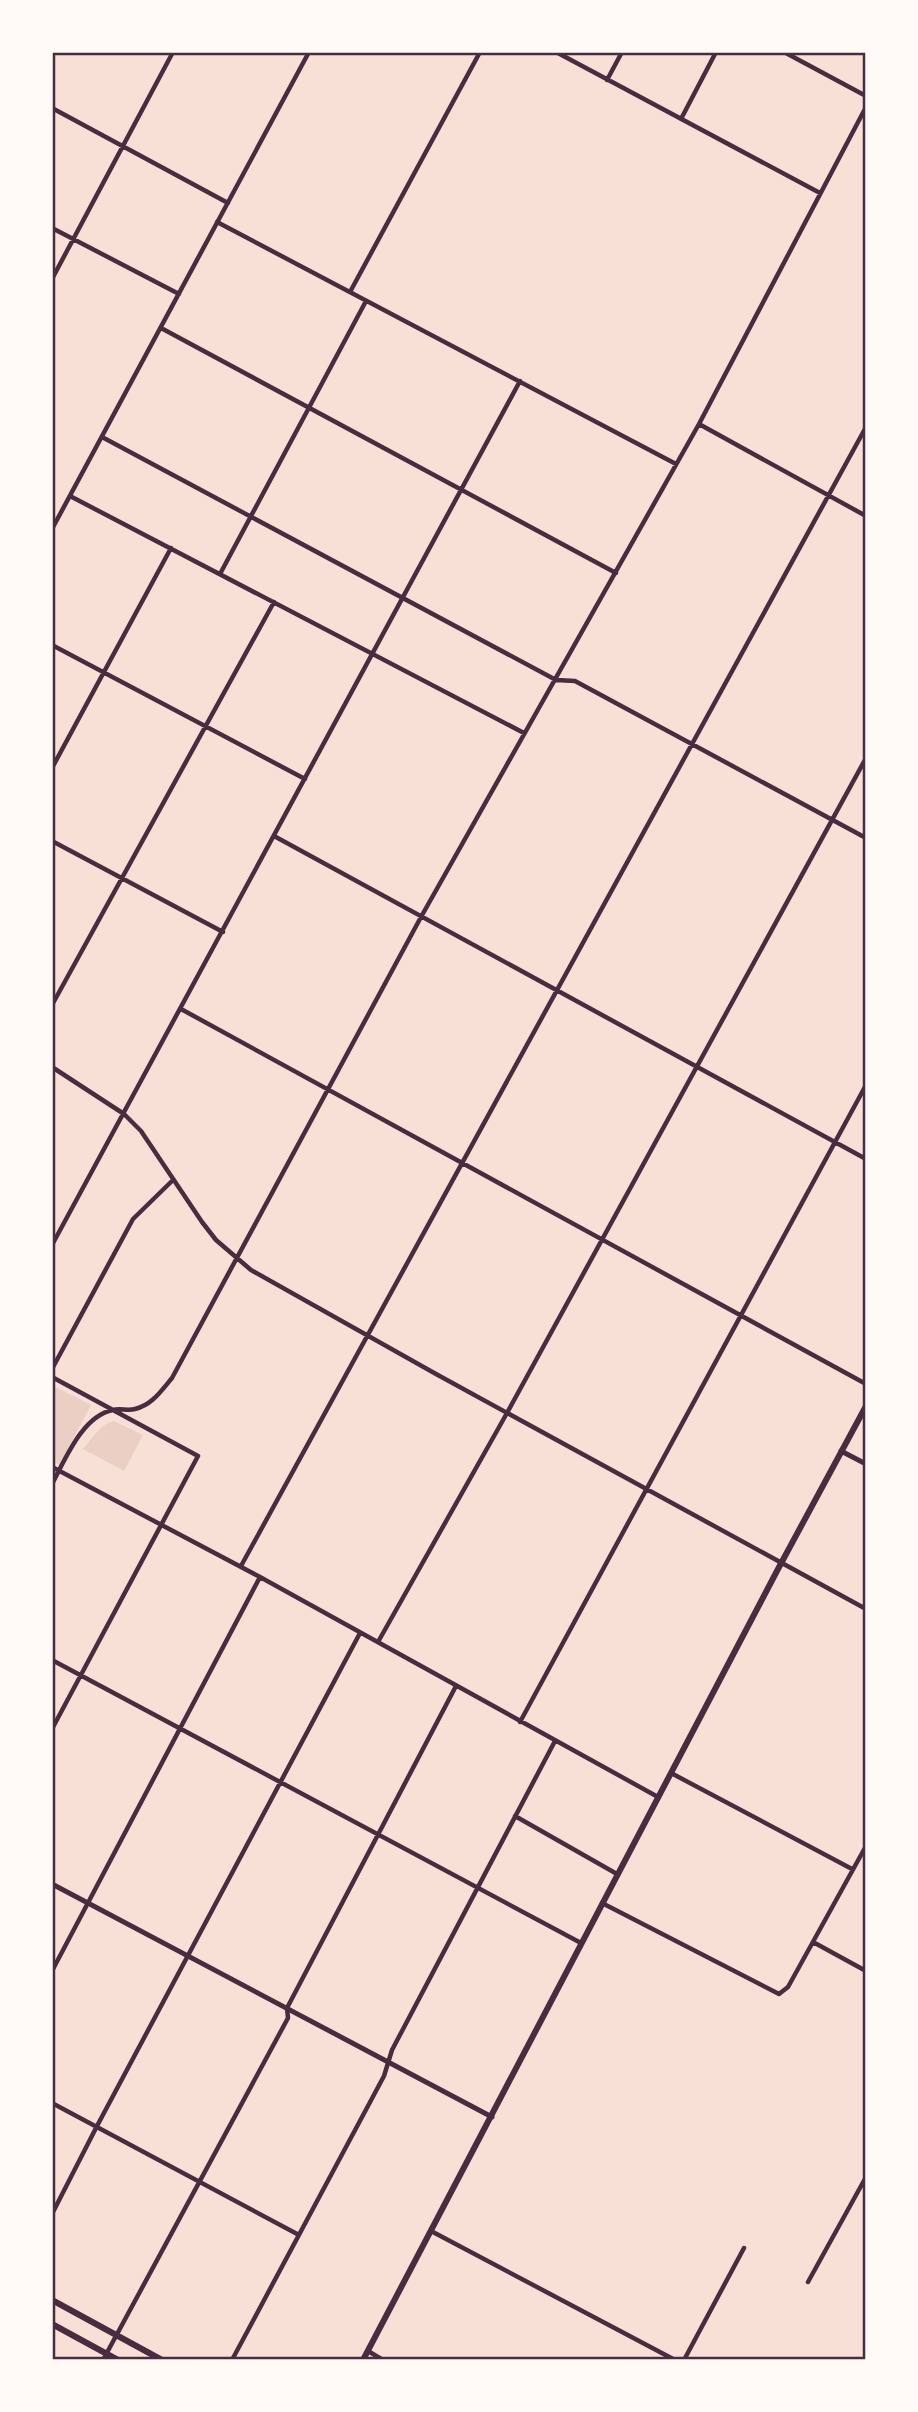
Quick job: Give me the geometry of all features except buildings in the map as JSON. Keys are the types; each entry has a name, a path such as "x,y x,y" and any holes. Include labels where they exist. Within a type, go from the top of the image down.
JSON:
{"main road":[{"path":"363,2360 866,1406"},
{"path":"52,2300 162,2360"},
{"path":"52,2324 105,2356 118,2360"}],"street":[{"path":"52,279 173,52"},
{"path":"53,525 309,52"},
{"path":"350,292 480,52"},
{"path":"556,52 820,193"},
{"path":"607,80 622,52"},
{"path":"681,119 716,52"},
{"path":"784,52 866,96"},
{"path":"52,1485 72,1445 97,1418 112,1409 133,1409 148,1404 172,1378 421,916 699,424 866,107"},
{"path":"52,108 228,203"},
{"path":"217,222 676,464"},
{"path":"52,228 179,294"},
{"path":"220,574 366,300"},
{"path":"161,328 615,573"},
{"path":"52,1245 520,381"},
{"path":"699,424 866,516"},
{"path":"241,1566 866,428"},
{"path":"102,437 556,680 575,681 866,838"},
{"path":"70,496 524,733"},
{"path":"52,768 171,548"},
{"path":"52,1005 274,602"},
{"path":"52,645 305,779"},
{"path":"378,1642 507,1413 866,758"},
{"path":"274,836 866,1160"},
{"path":"52,841 223,932"},
{"path":"181,1009 866,1384"},
{"path":"52,1067 124,1114 141,1131 216,1240 251,1270 866,1609"},
{"path":"520,1721 866,1085"},
{"path":"52,1370 133,1219 173,1180"},
{"path":"52,1377 198,1456 52,1729"},
{"path":"841,1451 866,1464"},
{"path":"52,1467 241,1566 658,1797"},
{"path":"52,1971 260,1577"},
{"path":"52,2214 360,1633"},
{"path":"52,1660 581,1943"},
{"path":"105,2356 288,2018 287,2008 456,1686"},
{"path":"232,2360 384,2076 392,2050 555,1741"},
{"path":"671,1773 853,1870"},
{"path":"515,1816 617,1874"},
{"path":"603,1903 779,1994 788,1987 866,1846"},
{"path":"52,1884 492,2117"},
{"path":"813,1942 866,1970"},
{"path":"52,2103 299,2235"},
{"path":"808,2282 866,2177"},
{"path":"431,2231 675,2360"},
{"path":"684,2360 744,2248"},
{"path":"368,2351 383,2360"}],"shaded area":[{"path":"52,1385 91,1405 59,1465 53,1461"},
{"path":"114,1421 143,1435 124,1471 83,1449 100,1429"}]}
